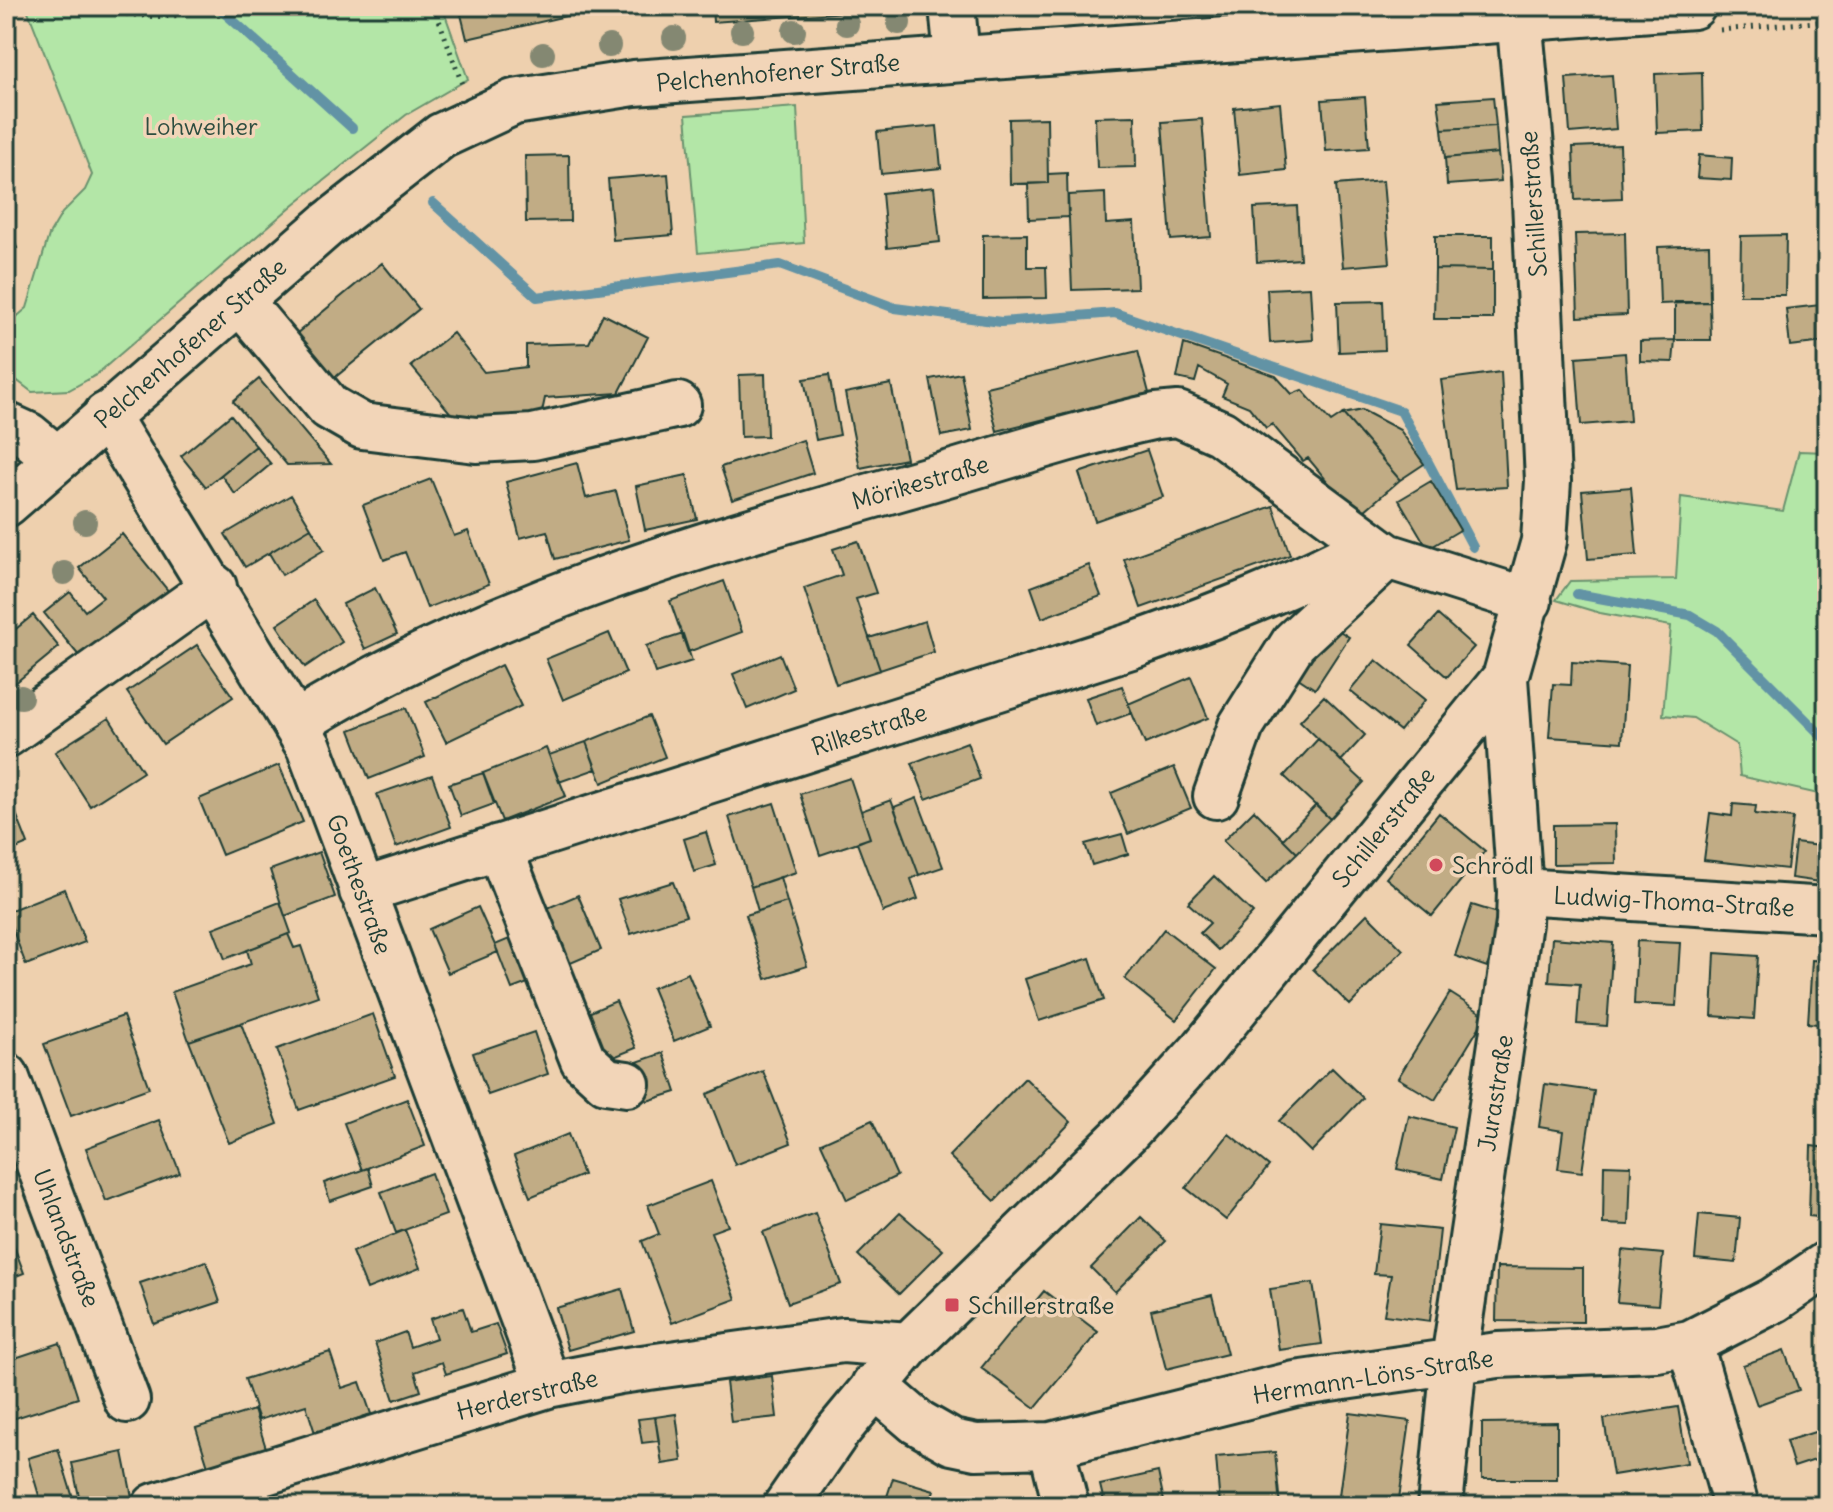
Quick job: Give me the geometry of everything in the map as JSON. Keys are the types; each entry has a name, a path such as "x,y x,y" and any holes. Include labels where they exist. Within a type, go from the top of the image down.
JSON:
{"street":[{"path":"952,6 957,57"},
{"name":"Pelchenhofener Straße","path":"6,504 239,300 407,160 476,117 514,102 583,88 957,57 1518,12 1693,6"},
{"name":"Schillerstraße","path":"786,1506 874,1385 909,1345 1128,1131 1203,1049 1505,678 1544,541 1548,481 1534,179 1518,12"},
{"path":"239,300 329,407 362,426 476,440 533,437 678,405"},
{"name":"Mörikestraße","path":"297,723 417,654 559,594 793,518 1156,416 1178,414 1221,433 1378,551 1529,601"},
{"name":"Goethestraße","path":"106,415 297,723 548,1385"},
{"path":"6,425 28,435 57,459"},
{"path":"1216,796 1241,726 1294,642 1378,551"},
{"name":"Rilkestraße","path":"362,891 1131,646 1230,611 1378,551"},
{"path":"6,735 214,587"},
{"name":"Jurastraße","path":"1440,1506 1454,1360 1515,965 1520,891 1505,678"},
{"path":"499,847 583,1060 606,1081 627,1084"},
{"name":"Ludwig-Thoma-Straße","path":"1520,891 1827,910"},
{"name":"Uhlandstraße","path":"6,1076 127,1400"},
{"name":"Hermann-Löns-Straße","path":"874,1385 917,1422 952,1442 976,1447 1051,1445 1295,1384 1454,1360 1657,1349 1690,1343 1774,1300 1827,1264"},
{"name":"Herderstraße","path":"155,1506 548,1385 620,1371 843,1340 869,1339 909,1345"},
{"path":"1690,1343 1736,1506"},
{"path":"1051,1445 1066,1506"}],"path":[{"path":"87,6 132,14 198,10 205,6"},
{"path":"434,6 476,117"}],"green space":[{"name":"Lohweiher","path":"26,6 442,6 468,79 406,115 293,205 96,375 69,390 32,392 6,372 6,326 27,308 49,235 62,213 85,190 92,175"},
{"path":"797,107 804,243 698,253 686,115"},
{"path":"1799,451 1827,452 1827,796 1740,776 1737,745 1693,718 1663,715 1671,626 1600,613 1556,600 1570,581 1676,579 1681,497 1783,511"}],"building":[{"path":"459,6 609,6 467,39"},
{"path":"712,6 899,6 899,8 713,22"},
{"path":"1702,72 1703,131 1657,133 1655,74"},
{"path":"1612,75 1616,129 1570,133 1566,78"},
{"path":"1365,97 1369,148 1326,151 1322,100"},
{"path":"1493,97 1496,126 1442,129 1438,101"},
{"path":"1827,99 1827,143 1821,143 1818,100"},
{"path":"1280,103 1286,170 1240,175 1234,108"},
{"path":"1135,116 1136,167 1097,168 1095,117"},
{"path":"1047,118 1048,183 1010,184 1009,119"},
{"path":"1202,119 1211,237 1171,240 1162,122"},
{"path":"937,126 941,168 881,174 877,132"},
{"path":"1496,126 1498,153 1445,158 1442,129"},
{"path":"1620,145 1622,198 1575,200 1573,147"},
{"path":"1498,153 1501,181 1447,185 1445,158"},
{"path":"569,155 570,221 526,222 525,156"},
{"path":"1699,155 1732,158 1731,180 1697,178"},
{"path":"1067,173 1068,217 1029,219 1028,184 1048,183 1048,174"},
{"path":"668,174 673,235 613,240 608,179"},
{"path":"1383,181 1390,263 1343,267 1336,185"},
{"path":"934,187 940,242 887,248 882,193"},
{"path":"1105,193 1106,224 1134,222 1137,288 1072,290 1068,195"},
{"path":"1297,206 1300,259 1257,262 1254,208"},
{"path":"6,221 17,248 6,253"},
{"path":"1625,233 1627,315 1578,317 1575,234"},
{"path":"1027,234 1027,267 1046,267 1047,298 983,299 983,235"},
{"path":"1786,235 1785,295 1740,295 1741,236"},
{"path":"1435,236 1493,236 1493,270 1435,269"},
{"path":"1709,245 1710,302 1660,304 1658,247"},
{"path":"382,263 419,309 333,379 296,334"},
{"path":"1818,265 1827,265 1827,322 1821,322"},
{"path":"1435,269 1493,270 1493,319 1434,319"},
{"path":"1310,287 1313,340 1270,343 1267,289"},
{"path":"1383,301 1385,350 1339,352 1337,302"},
{"path":"1675,302 1710,302 1711,340 1675,340"},
{"path":"1820,305 1824,342 1790,346 1786,309"},
{"path":"603,314 648,337 619,393 545,398 539,426 468,434 411,366 453,333 484,372 526,367 526,345 589,343"},
{"path":"1675,340 1673,362 1640,361 1640,341"},
{"path":"1184,344 1276,376 1292,394 1302,390 1331,422 1343,414 1400,480 1357,517 1308,458 1303,461 1272,424 1266,428 1249,407 1222,396 1227,384 1199,368 1195,382 1177,378"},
{"path":"1138,351 1149,393 997,431 986,387"},
{"path":"1625,353 1630,421 1581,425 1576,357"},
{"path":"1501,372 1507,487 1456,490 1441,380"},
{"path":"961,373 972,430 941,436 930,379"},
{"path":"765,374 767,436 741,437 739,375"},
{"path":"829,375 840,435 816,440 804,379"},
{"path":"259,379 331,464 287,465 233,401"},
{"path":"891,384 906,459 860,468 845,393"},
{"path":"1362,410 1400,430 1424,464 1400,480 1343,414"},
{"path":"231,415 256,446 206,487 181,456"},
{"path":"803,440 813,473 732,500 721,467"},
{"path":"256,446 271,464 235,494 221,475"},
{"path":"1147,450 1163,497 1095,521 1079,473"},
{"path":"577,463 586,498 616,491 629,540 555,559 547,531 520,538 506,482"},
{"path":"687,475 697,519 645,530 636,486"},
{"path":"431,479 454,536 468,531 489,584 427,608 405,552 384,560 363,505"},
{"path":"1431,481 1460,530 1428,549 1399,500"},
{"path":"1631,487 1637,555 1588,559 1582,491"},
{"path":"291,495 311,528 245,567 225,534"},
{"path":"1273,506 1290,555 1141,608 1124,559"},
{"path":"311,528 324,550 282,575 269,553"},
{"path":"122,534 170,593 84,662 44,613 70,592 85,611 103,597 79,568"},
{"path":"858,541 876,593 856,599 880,670 836,684 804,588 842,575 833,549"},
{"path":"1089,565 1101,596 1042,618 1031,587"},
{"path":"724,581 742,632 688,652 670,601"},
{"path":"375,588 397,634 365,649 343,604"},
{"path":"314,600 342,642 305,667 277,625"},
{"path":"33,615 59,647 8,689 6,637"},
{"path":"1438,615 1474,647 1447,677 1411,645"},
{"path":"925,621 934,652 880,670 869,638"},
{"path":"1327,623 1349,637 1315,689 1292,674"},
{"path":"609,633 626,673 563,700 546,659"},
{"path":"683,634 692,661 655,673 646,646"},
{"path":"197,645 233,697 163,744 127,692"},
{"path":"780,654 794,689 747,709 733,674"},
{"path":"1376,660 1425,700 1400,731 1350,691"},
{"path":"1572,662 1627,666 1622,742 1549,737 1553,684 1571,685"},
{"path":"501,665 521,706 446,742 426,702"},
{"path":"1191,677 1208,718 1145,744 1128,704"},
{"path":"1122,686 1132,713 1096,726 1086,698"},
{"path":"1324,696 1365,735 1341,761 1300,721"},
{"path":"406,708 425,757 369,779 350,730"},
{"path":"649,716 665,757 602,783 586,742"},
{"path":"109,718 143,772 90,806 55,752"},
{"path":"1318,739 1364,782 1330,819 1284,776"},
{"path":"586,742 596,769 559,782 549,755"},
{"path":"967,742 980,779 926,799 912,763"},
{"path":"546,748 566,796 502,821 483,773"},
{"path":"279,765 303,822 222,855 199,799"},
{"path":"1174,767 1191,808 1128,834 1111,793"},
{"path":"483,773 494,804 461,816 449,784"},
{"path":"432,775 451,827 396,847 377,794"},
{"path":"850,778 870,838 820,855 800,794"},
{"path":"6,788 28,844 6,853"},
{"path":"917,798 943,867 919,875 894,807"},
{"path":"891,800 919,875 911,879 918,899 883,912 857,843 870,838 861,811"},
{"path":"774,803 796,872 751,887 729,817"},
{"path":"1733,804 1756,806 1755,814 1793,818 1787,869 1704,860 1710,813 1732,816"},
{"path":"1316,805 1330,819 1297,853 1283,839"},
{"path":"1254,810 1297,853 1266,883 1223,841"},
{"name":"Schrödl","path":"1439,813 1485,851 1432,916 1386,878"},
{"path":"1615,824 1616,863 1553,864 1553,825"},
{"path":"706,832 716,865 694,872 684,839"},
{"path":"1122,834 1128,854 1092,865 1085,844"},
{"path":"1795,843 1827,847 1827,883 1791,878"},
{"path":"319,852 335,897 285,916 270,870"},
{"path":"1214,876 1253,913 1218,950 1200,933 1210,923 1188,903"},
{"path":"780,877 787,902 758,911 751,887"},
{"path":"673,882 686,916 631,934 618,899"},
{"path":"64,889 85,942 26,965 6,912"},
{"path":"578,895 601,950 559,968 536,913"},
{"path":"280,902 291,933 225,959 213,928"},
{"path":"787,902 807,966 766,979 746,915"},
{"path":"1472,905 1504,915 1487,967 1455,956"},
{"path":"478,907 498,952 448,973 429,929"},
{"path":"1367,914 1403,950 1350,1005 1313,969"},
{"path":"1164,929 1216,969 1176,1020 1125,979"},
{"path":"288,934 294,948 301,946 318,996 189,1041 172,992 251,964 247,950"},
{"path":"519,935 536,980 512,989 495,945"},
{"path":"1552,938 1613,943 1607,1026 1577,1024 1580,984 1549,982"},
{"path":"1637,941 1680,943 1676,1006 1634,1004"},
{"path":"1715,953 1758,956 1754,1019 1712,1016"},
{"path":"1090,958 1104,1000 1039,1021 1025,979"},
{"path":"1812,960 1827,961 1827,1025 1808,1023"},
{"path":"688,973 710,1026 674,1041 652,988"},
{"path":"1450,993 1486,1016 1435,1100 1398,1078"},
{"path":"616,1001 636,1048 594,1065 574,1019"},
{"path":"373,1014 395,1076 299,1110 277,1049"},
{"path":"123,1016 149,1088 71,1116 44,1044"},
{"path":"241,1023 278,1124 229,1143 189,1041"},
{"path":"534,1032 548,1074 488,1095 473,1053"},
{"path":"663,1053 676,1092 647,1101 634,1063"},
{"path":"1332,1068 1363,1098 1311,1152 1279,1121"},
{"path":"763,1071 791,1143 735,1165 707,1094"},
{"path":"1025,1078 1071,1122 995,1201 949,1156"},
{"path":"1545,1084 1594,1091 1582,1172 1558,1169 1563,1131 1539,1127"},
{"path":"407,1099 425,1146 362,1170 344,1123"},
{"path":"1409,1116 1454,1127 1443,1179 1397,1169"},
{"path":"159,1120 180,1173 106,1201 86,1148"},
{"path":"872,1120 897,1176 847,1200 821,1143"},
{"path":"568,1134 583,1175 530,1197 514,1156"},
{"path":"1229,1134 1269,1166 1226,1220 1186,1188"},
{"path":"1811,1146 1827,1148 1827,1218 1809,1216"},
{"path":"1604,1165 1631,1166 1629,1225 1603,1224"},
{"path":"368,1168 373,1186 330,1201 324,1183"},
{"path":"431,1173 446,1215 396,1233 381,1192"},
{"path":"711,1181 728,1226 711,1232 736,1299 672,1323 642,1241 659,1234 648,1205"},
{"path":"815,1213 841,1284 788,1303 763,1232"},
{"path":"900,1213 943,1250 899,1294 858,1255"},
{"path":"1699,1214 1740,1218 1736,1263 1695,1259"},
{"path":"1141,1217 1166,1241 1115,1292 1091,1268"},
{"path":"1380,1224 1440,1230 1430,1321 1384,1315 1391,1275 1374,1274"},
{"path":"6,1225 24,1273 6,1280"},
{"path":"405,1230 420,1268 367,1289 352,1252"},
{"path":"1622,1250 1663,1254 1658,1305 1617,1302"},
{"path":"206,1261 220,1302 154,1324 140,1283"},
{"path":"1497,1267 1583,1268 1583,1322 1496,1321"},
{"path":"1313,1283 1322,1344 1279,1350 1270,1289"},
{"path":"622,1289 634,1331 568,1350 556,1308"},
{"path":"1044,1291 1098,1332 1035,1408 981,1368"},
{"path":"1212,1295 1227,1354 1166,1369 1151,1310"},
{"path":"463,1308 471,1332 496,1324 507,1354 446,1374 442,1362 415,1372 421,1391 394,1400 375,1343 405,1332 410,1347 436,1338 430,1319"},
{"path":"60,1343 78,1398 6,1421 6,1361"},
{"path":"1784,1350 1799,1390 1757,1405 1743,1365"},
{"path":"330,1352 342,1388 360,1382 371,1414 315,1433 306,1405 259,1420 245,1379"},
{"path":"772,1376 777,1417 731,1422 726,1382"},
{"path":"1678,1407 1687,1463 1613,1475 1604,1419"},
{"path":"254,1410 266,1448 208,1466 196,1428"},
{"path":"1350,1413 1410,1421 1398,1506 1338,1503"},
{"path":"676,1414 682,1461 662,1464 655,1417"},
{"path":"655,1417 659,1441 642,1443 638,1419"},
{"path":"1557,1422 1557,1479 1482,1479 1482,1423"},
{"path":"1821,1430 1827,1456 1794,1467 1786,1441"},
{"path":"58,1449 74,1501 42,1506 28,1458"},
{"path":"123,1452 132,1497 81,1506 72,1463"},
{"path":"1275,1452 1280,1506 1220,1506 1216,1457"},
{"path":"1158,1472 1165,1506 1105,1506 1100,1485"},
{"path":"893,1478 934,1490 929,1506 884,1506"}],"waterway":[{"path":"217,6 352,128"},
{"path":"433,203 537,297 780,265 895,308 1001,322 1115,313 1401,411 1473,547"},
{"path":"1577,594 1690,615 1717,631 1827,741"}],"place":[{"name":"Schrödl","path":"1436,865"},
{"name":"Schillerstraße","path":"952,1305"}]}
